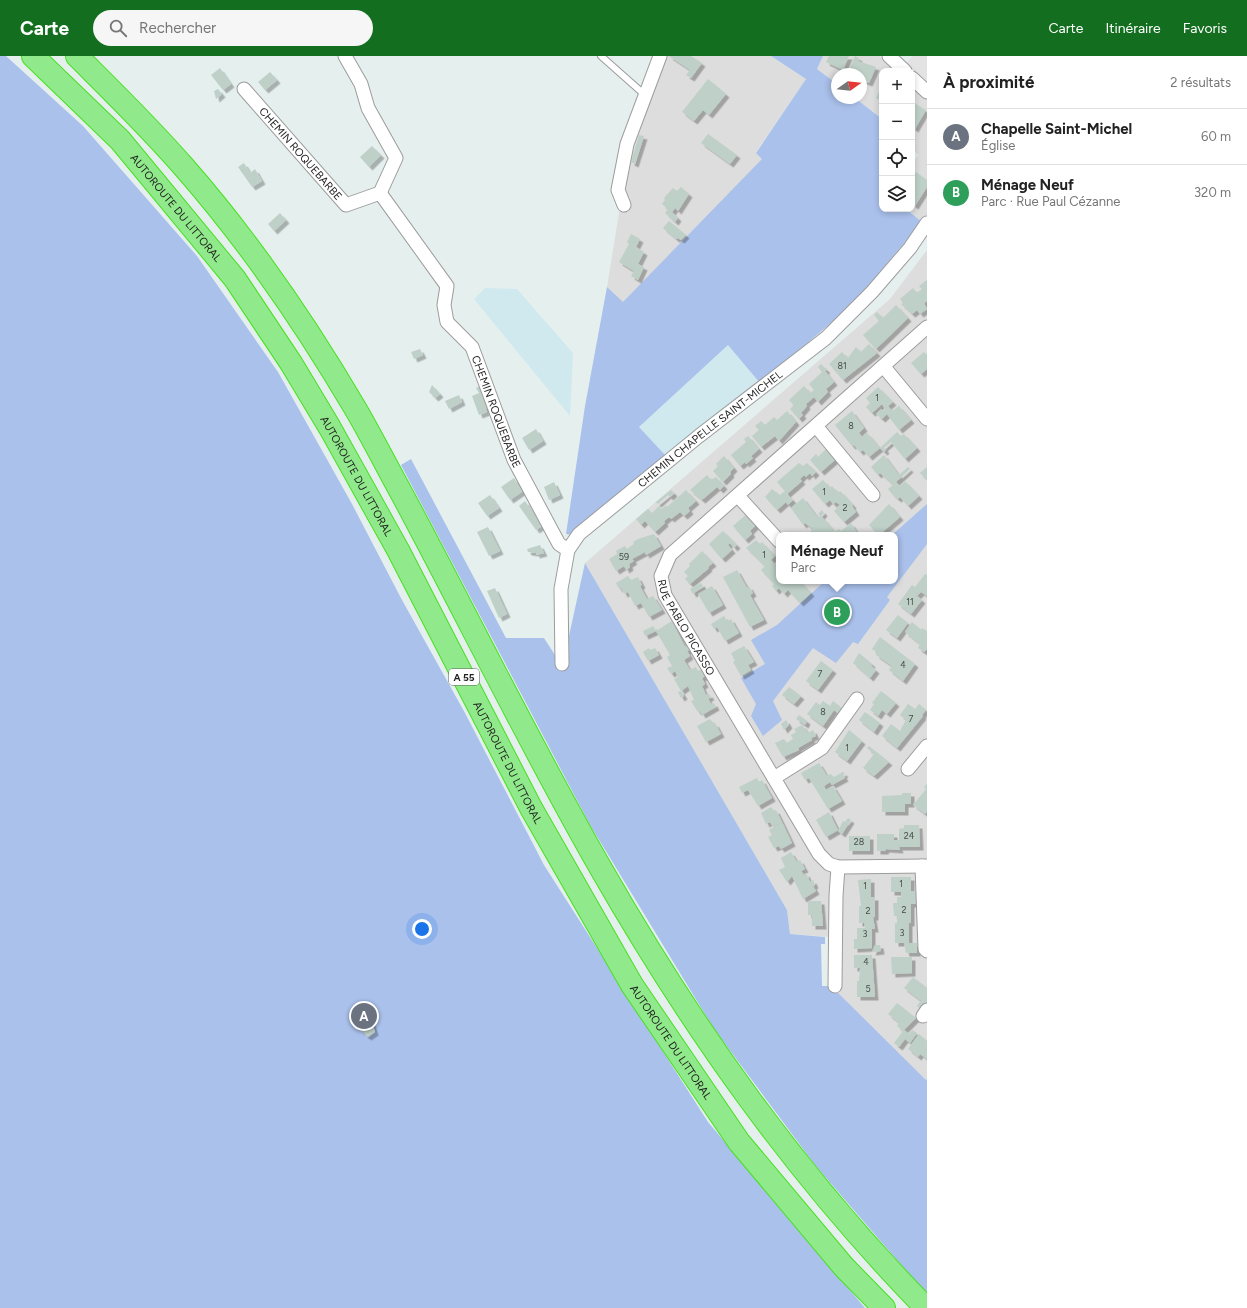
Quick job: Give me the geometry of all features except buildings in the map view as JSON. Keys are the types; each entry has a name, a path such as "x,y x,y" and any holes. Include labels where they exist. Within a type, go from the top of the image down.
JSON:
{"highway":[{"name":"AUTOROUTE DU LITTORAL","path":"33,56 120,140 235,279 291,363 330,428 398,550 531,808 632,985 740,1142 844,1267 884,1308"},
{"name":"A 55","path":"77,56 124,102 183,166 236,229 293,310 356,410 548,773 657,963 727,1070 791,1156 877,1258 926,1308"}],"street":[{"path":"345,56 361,84 368,108 396,158 380,193"},
{"path":"624,205 619,195 618,184 627,144 660,56"},
{"path":"889,56 902,68"},
{"path":"915,81 927,92"},
{"name":"CHEMIN ROQUEBARBE","path":"244,89 346,205 380,193 447,286 444,305 447,322 472,347 514,460 559,544 568,550"},
{"name":"CHEMIN CHAPELLE SAINT-MICHEL","path":"562,664 561,589 568,550 579,534 699,436 826,338 872,292 910,248 927,223"},
{"name":"RUE PABLO PICASSO","path":"838,868 829,864 819,854 665,595 661,576 670,555 884,367 927,327"},
{"path":"884,367 927,419"},
{"path":"816,426 873,495"},
{"path":"738,496 776,538"},
{"path":"774,778 822,748 857,700"},
{"path":"908,769 927,746"},
{"path":"835,986 836,896 838,868 924,866 925,949 927,951"}],"lane":[{"path":"601,56 645,95"}],"shaded area":[{"path":"0,56 6,56 83,126 197,256 278,372 352,504 402,600 465,713 544,865 708,1122 865,1308 0,1308"},
{"path":"666,56 771,56 806,79 756,152 763,159 623,303 607,287 626,170"},
{"path":"771,56 823,56 817,69 831,80 831,104 863,104 879,117 879,212 910,212 922,222 851,306 760,383 728,345 639,427 666,456 572,535 566,534 585,406 607,287 623,302 762,159 756,153 806,79"},
{"path":"823,56 879,56 892,68 879,68 879,117 863,104 867,104 867,68 831,68 831,80 817,69"},
{"path":"913,56 927,56 927,84 915,72 915,68 911,68 906,63"},
{"path":"915,85 927,92 927,240 922,222 910,212 915,212 915,160 918,155 915,152"},
{"path":"927,250 926,1080 831,988 830,937 790,934 787,910 585,563 890,299"},
{"path":"485,288 517,289 573,353 570,416 474,299"},
{"path":"728,344 760,383 666,456 639,427"},
{"path":"411,459 506,638 544,638 555,655 565,654 585,563 787,910 790,934 825,937 825,944 821,944 822,986 831,986 926,1080 927,1078 927,1295 815,1165 714,1029 590,825 401,465"},
{"path":"927,504 927,544 898,582 898,532 895,532"},
{"path":"822,584 897,584 887,597 890,600 858,644 853,642 836,663 813,648 773,701 782,720 763,736 751,716 756,704 741,678 765,664 751,640 777,625"}],"place":[{"name":"Ménage Neuf","path":"837,612"},
{"name":"Chapelle Saint-Michel","path":"364,1016"}]}
